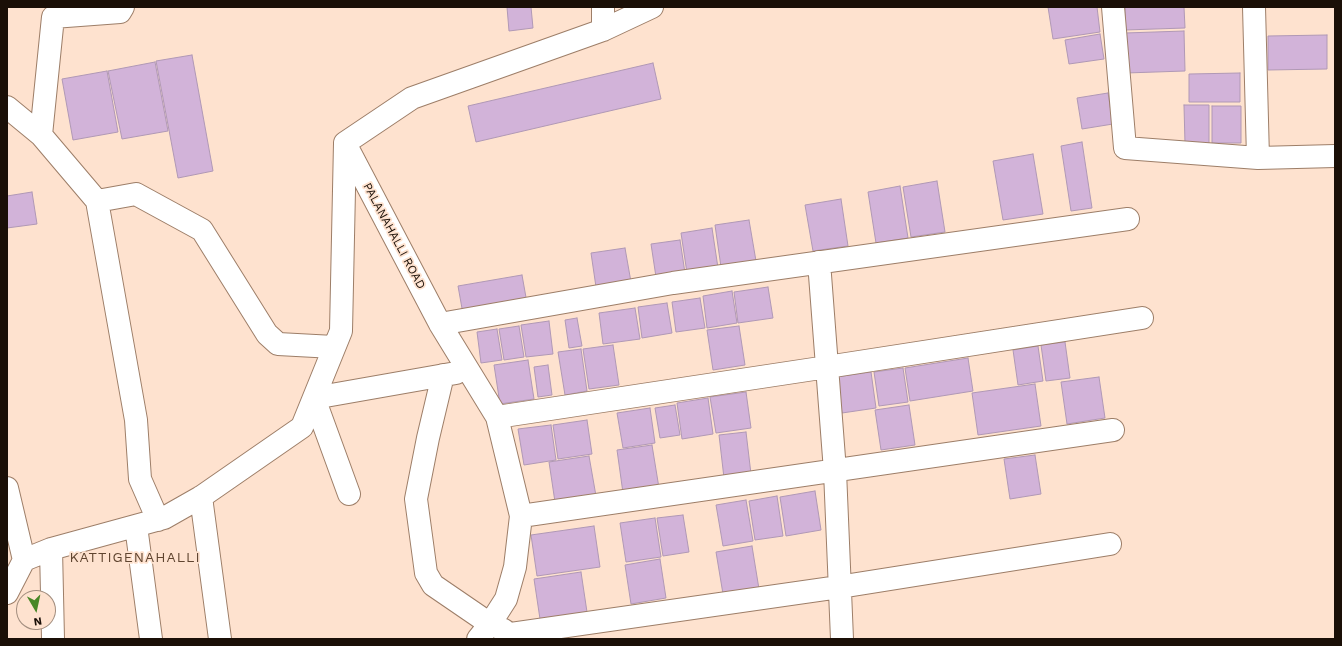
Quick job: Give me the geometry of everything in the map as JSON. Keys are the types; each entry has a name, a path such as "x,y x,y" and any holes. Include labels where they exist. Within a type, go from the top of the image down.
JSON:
{"street":[{"path":"41,135 53,17 120,12 123,7"},
{"path":"603,7 603,30"},
{"path":"24,560 51,549 164,518 201,497 302,427 341,331 345,143 412,98 603,30 652,7"},
{"path":"1114,7 1125,148 1258,158 1335,156"},
{"path":"1254,7 1258,158"},
{"path":"7,107 41,135 97,201 136,420 140,479 158,520"},
{"name":"PALANAHALLI ROAD","path":"345,143 440,324 497,416 521,516 514,567 506,599 484,631"},
{"path":"97,201 136,194 202,230 267,334 278,344 334,347"},
{"path":"440,324 673,283 1128,219"},
{"path":"820,262 835,471 842,639"},
{"path":"497,416 1142,318"},
{"path":"314,398 469,371"},
{"path":"443,375 428,438 416,499 426,573 433,585 484,631 520,636 1110,544"},
{"path":"314,398 349,494"},
{"path":"521,516 1113,430"},
{"path":"7,488 24,560 7,593"},
{"path":"201,497 220,639"},
{"path":"136,526 151,639"},
{"path":"51,549 53,639"}],"building":[{"path":"507,7 531,7 533,28 509,31"},
{"path":"1048,7 1097,7 1100,32 1053,39"},
{"path":"1125,7 1184,7 1185,28 1125,30"},
{"path":"1184,31 1185,71 1126,73 1125,33"},
{"path":"1100,34 1104,59 1069,64 1065,40"},
{"path":"1327,35 1327,69 1268,70 1268,36"},
{"path":"192,55 213,171 178,178 156,61"},
{"path":"155,62 168,131 122,139 108,71"},
{"path":"653,63 661,99 476,142 468,106"},
{"path":"107,71 118,132 73,140 62,79"},
{"path":"1240,73 1240,102 1189,102 1189,74"},
{"path":"1108,93 1113,124 1082,129 1077,98"},
{"path":"1184,105 1209,105 1209,144 1185,144"},
{"path":"1212,106 1241,106 1241,143 1212,143"},
{"path":"1082,142 1092,208 1071,211 1061,146"},
{"path":"1033,154 1043,214 1003,220 993,161"},
{"path":"937,181 945,232 911,237 903,187"},
{"path":"900,186 908,238 876,243 868,192"},
{"path":"32,192 37,224 7,228 7,196"},
{"path":"841,199 848,246 813,251 805,205"},
{"path":"749,220 756,261 721,267 715,225"},
{"path":"712,228 718,268 687,273 681,233"},
{"path":"680,240 685,273 656,277 651,244"},
{"path":"625,248 631,282 596,287 591,253"},
{"path":"522,275 527,303 463,314 458,286"},
{"path":"768,287 773,318 738,323 734,292"},
{"path":"732,291 737,323 707,328 703,296"},
{"path":"700,298 705,328 676,332 672,302"},
{"path":"667,303 672,333 642,338 638,307"},
{"path":"635,308 640,339 603,344 599,313"},
{"path":"577,318 582,346 569,348 565,320"},
{"path":"549,321 553,354 526,357 521,325"},
{"path":"519,326 524,357 504,360 499,329"},
{"path":"739,326 745,365 713,370 707,330"},
{"path":"497,329 502,360 481,363 477,332"},
{"path":"1065,342 1070,378 1046,381 1041,345"},
{"path":"613,345 619,385 589,389 583,349"},
{"path":"1038,346 1043,381 1018,385 1013,350"},
{"path":"581,349 587,391 565,395 558,352"},
{"path":"968,358 973,391 910,401 905,368"},
{"path":"528,360 534,399 500,404 494,365"},
{"path":"548,365 552,395 538,397 534,367"},
{"path":"903,368 908,402 879,406 874,372"},
{"path":"871,372 876,408 842,413 837,377"},
{"path":"1099,377 1105,418 1067,424 1061,382"},
{"path":"1035,384 1041,426 978,435 972,393"},
{"path":"746,392 751,428 716,433 710,397"},
{"path":"708,398 713,434 682,439 677,403"},
{"path":"675,405 680,435 660,438 655,408"},
{"path":"909,405 915,445 881,450 875,410"},
{"path":"650,408 655,443 623,448 617,413"},
{"path":"587,420 592,454 558,459 553,425"},
{"path":"551,425 556,460 524,465 518,429"},
{"path":"746,432 751,474 724,478 719,435"},
{"path":"652,445 659,488 623,493 617,450"},
{"path":"1035,455 1041,494 1010,499 1004,459"},
{"path":"589,456 596,496 555,502 549,462"},
{"path":"815,491 821,530 786,536 780,497"},
{"path":"777,496 783,536 755,540 749,501"},
{"path":"746,500 753,541 723,546 716,505"},
{"path":"683,515 689,552 663,556 657,518"},
{"path":"655,518 661,557 626,562 620,523"},
{"path":"594,526 600,567 537,576 531,535"},
{"path":"752,546 759,589 723,594 716,552"},
{"path":"660,559 666,598 631,604 625,565"},
{"path":"581,572 587,612 540,619 534,579"}],"district":[{"name":"KATTIGENAHALLI","path":"135,558"}]}
